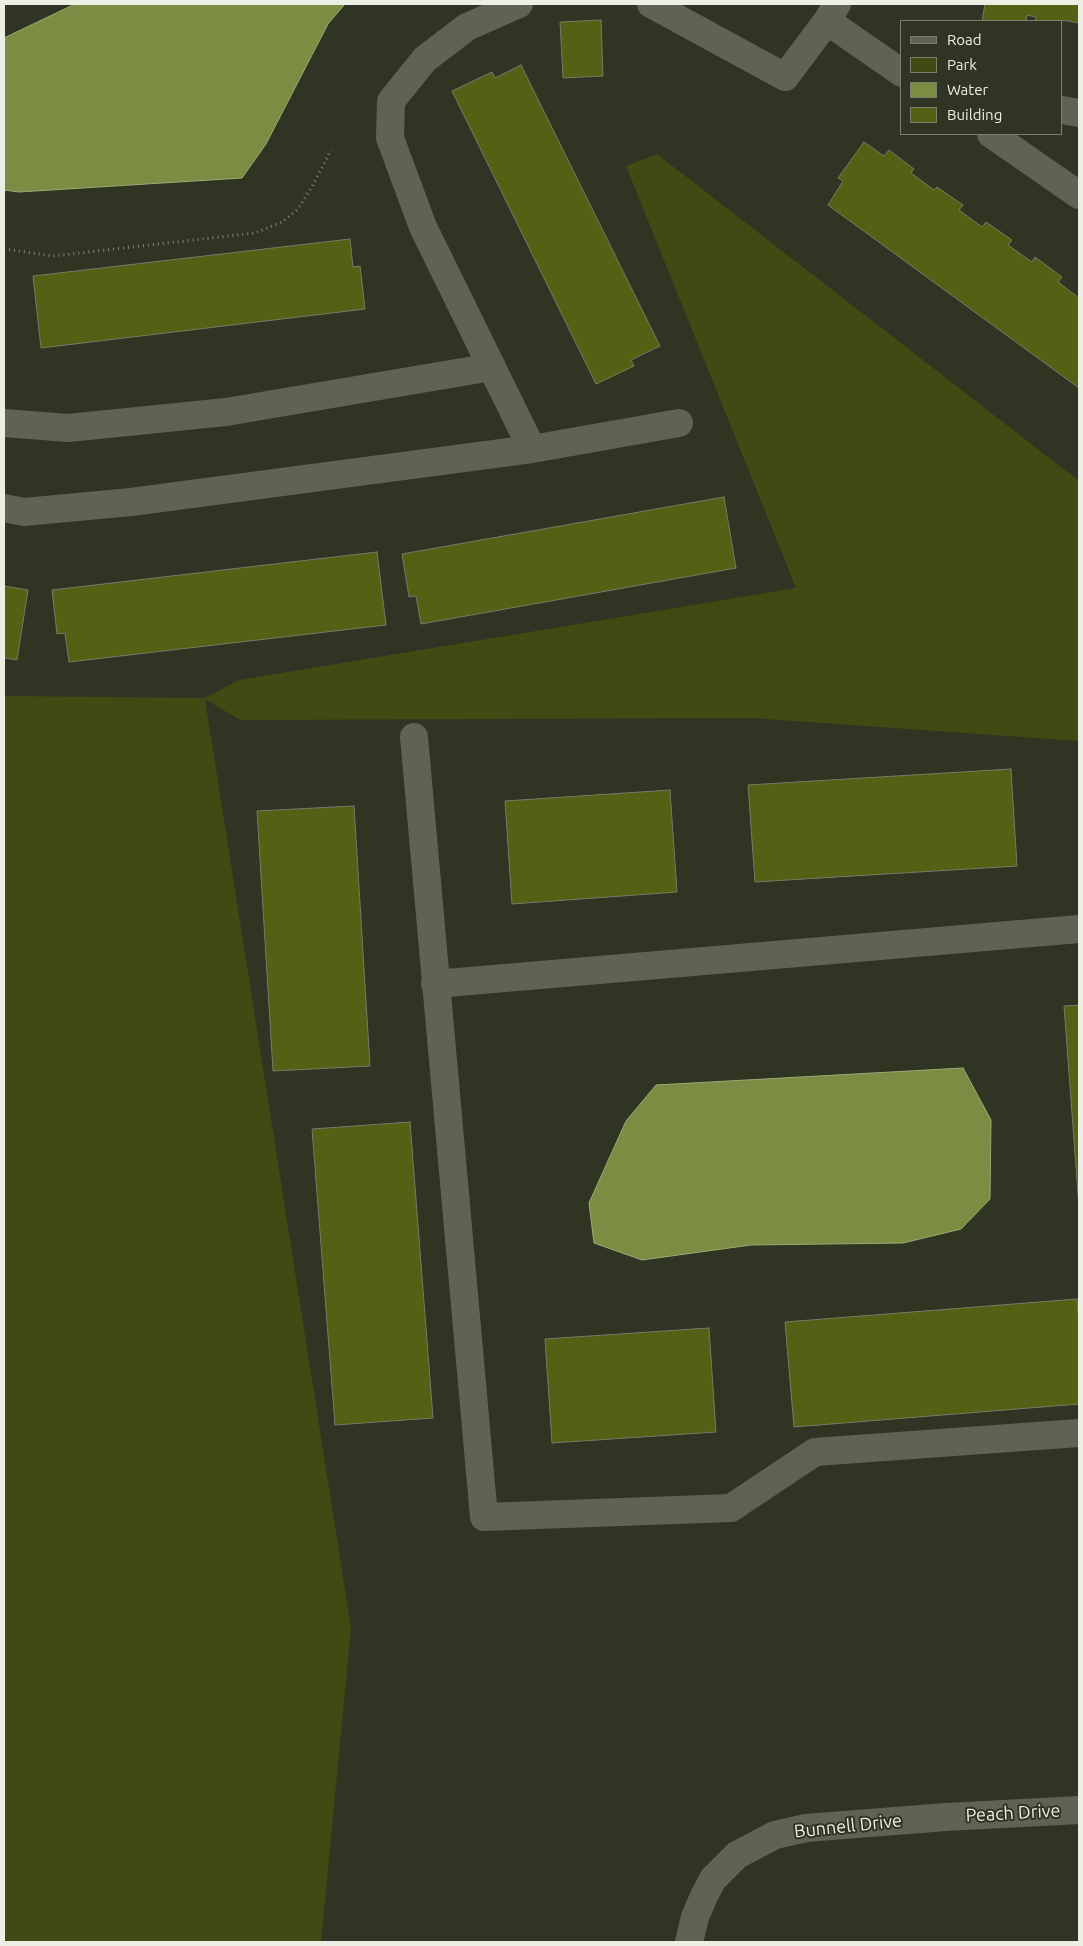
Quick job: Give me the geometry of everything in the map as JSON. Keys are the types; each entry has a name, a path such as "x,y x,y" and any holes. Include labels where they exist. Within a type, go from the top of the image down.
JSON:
{"street":[{"path":"519,4 467,27 425,59 391,101 390,138 423,227 532,449"},
{"path":"651,4 785,77 832,13 900,71"},
{"path":"1063,110 1079,113"},
{"path":"992,135 1079,195"},
{"path":"4,422 68,428 226,412 492,367"},
{"path":"4,508 24,512 132,502 532,449 679,423"},
{"path":"414,736 484,1517 731,1508 815,1452 1079,1433"},
{"path":"436,984 1079,929"},
{"name":"Peach Drive","path":"946,1817 1079,1810"},
{"name":"Bunnell Drive","path":"689,1942 695,1917 713,1879 737,1855 775,1835 806,1828 946,1817"}],"path":[{"path":"4,249 53,256 255,233 282,222 297,210 312,187 331,150"}],"green space":[{"path":"657,154 1079,481 1079,741 751,718 240,720 205,699 351,1628 321,1942 4,1942 4,696 205,698 239,680 796,588 626,166"}],"water":[{"path":"75,4 345,4 328,24 266,144 242,178 19,192 4,190 4,38"},
{"path":"963,1068 991,1120 990,1199 961,1229 903,1243 751,1245 642,1260 594,1243 589,1203 626,1121 656,1085"}],"building":[{"path":"985,4 1079,4 1079,23 1063,20 1035,20 1036,17 1027,15 1026,20 982,20"},
{"path":"601,20 603,76 563,78 560,22"},
{"path":"521,65 660,346 631,360 634,366 596,384 452,91 492,72 495,78"},
{"path":"864,142 884,156 889,150 914,169 911,173 934,190 937,187 963,205 959,210 982,227 986,222 1012,240 1008,245 1032,262 1035,257 1062,277 1058,282 1079,298 1079,388 828,205 843,181 838,178"},
{"path":"350,239 353,267 360,266 365,309 41,348 33,276"},
{"path":"724,497 736,568 421,624 416,596 409,597 402,554"},
{"path":"377,552 386,625 69,662 65,633 57,634 52,590"},
{"path":"4,586 28,590 17,660 4,658"},
{"path":"1011,769 1017,866 755,882 748,785"},
{"path":"670,790 677,892 512,904 505,801"},
{"path":"354,806 370,1066 273,1071 257,811"},
{"path":"1079,1005 1079,1207 1064,1006"},
{"path":"410,1122 433,1418 335,1425 312,1129"},
{"path":"1077,1299 1079,1322 1079,1404 794,1427 785,1322"},
{"path":"709,1328 716,1432 552,1443 545,1339"}]}
